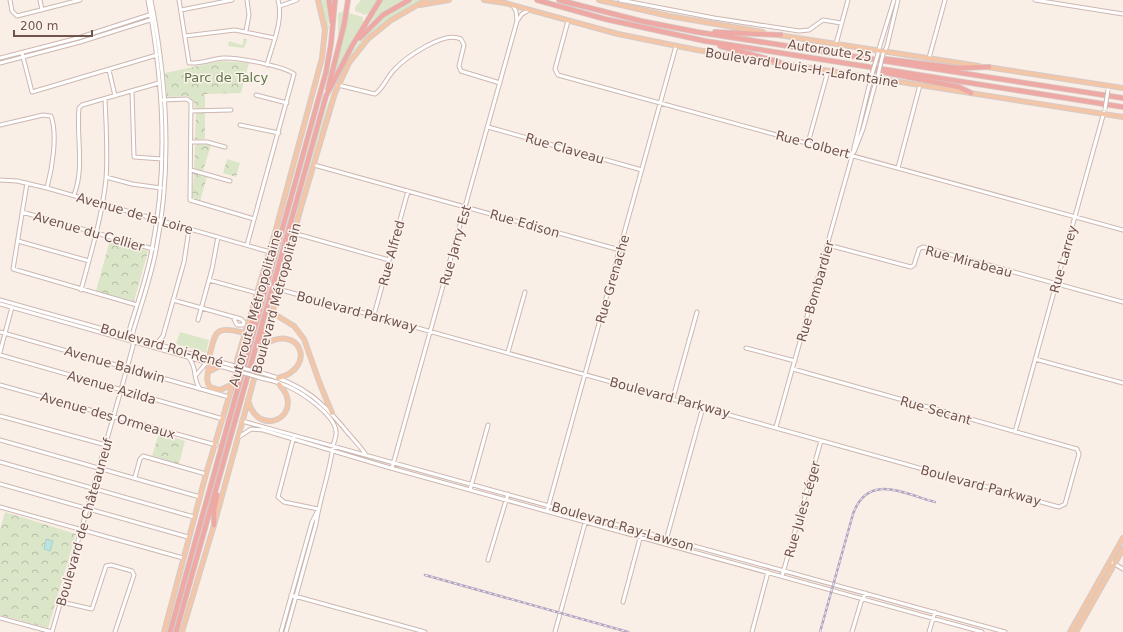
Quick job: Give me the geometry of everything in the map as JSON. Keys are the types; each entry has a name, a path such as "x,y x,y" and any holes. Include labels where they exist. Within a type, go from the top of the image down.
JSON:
{"highway":[{"path":"328,0 332,32"},
{"name":"Autoroute Métropolitaine","path":"170,632 326,72 336,0"},
{"path":"326,96 346,18 348,0"},
{"name":"Autoroute Métropolitaine","path":"176,632 326,96 352,46 380,0"},
{"path":"352,46 377,20 393,8 409,0"},
{"name":"Autoroute 25","path":"537,0 614,21 705,41 1123,107"},
{"name":"Autoroute 25","path":"558,0 642,21 697,32 1123,98"},
{"path":"697,32 782,35"},
{"path":"705,41 779,62"},
{"path":"861,57 900,59 971,69 989,68"},
{"path":"844,63 898,76 959,87 971,93"},
{"path":"237,368 272,263"},
{"path":"262,351 264,316"},
{"path":"214,525 214,510 220,475"}],"main road":[{"name":"Boulevard Métropolitain","path":"164,632 188,537 233,384 237,368 236,360 270,252 324,50 324,25 318,0"},
{"name":"Boulevard Métropolitain","path":"182,632 214,525 278,289 338,85 352,60 368,39 390,21 426,0"},
{"path":"418,5 449,0"},
{"name":"Boulevard Louis-H.-Lafontaine","path":"484,0 676,46 828,71 872,76 971,93 1104,112 1123,117"},
{"path":"599,0 672,16 878,52 929,58 1108,88 1123,88"},
{"path":"273,308 276,315 294,326 304,338 332,413"},
{"path":"233,384 222,390 214,389 207,382 208,361 217,333 227,329 244,333"},
{"path":"264,345 276,339 285,338 293,342 299,350 300,360 297,368 290,374 278,378"},
{"path":"208,372 220,366"},
{"path":"248,400 252,411 259,418 267,421 278,419 285,412 288,403 286,394 279,384"},
{"path":"1076,632 1123,538"},
{"path":"1070,632 1112,562 1123,549"}],"street":[{"path":"10,0 12,12 17,16 80,0"},
{"path":"40,0 42,10"},
{"name":"Boulevard de Châteauneuf","path":"52,632 86,508 122,390 133,342 129,331 139,306 154,249 163,159 162,100 153,19 148,0"},
{"name":"Boulevard de Châteauneuf","path":"151,0 152,14"},
{"path":"179,0 188,62 230,58 267,65 294,74 247,245"},
{"path":"181,10 232,0"},
{"path":"246,0 249,15 246,31"},
{"path":"267,65 279,21 280,6 278,0"},
{"path":"280,6 297,0"},
{"path":"620,0 714,18 799,31 809,30 823,20 841,23"},
{"path":"836,44 848,0"},
{"name":"Rue Bombardier","path":"776,427 828,245 878,52 894,0"},
{"name":"Rue Bombardier","path":"852,155 863,129 898,0"},
{"path":"929,58 945,0"},
{"path":"1035,0 1123,14"},
{"path":"513,6 516,12 517,21"},
{"path":"517,21 522,14 529,10"},
{"path":"0,58 78,38 152,14"},
{"path":"0,63 23,58 153,19"},
{"name":"Rue Jarry Est","path":"392,468 517,21"},
{"name":"Rue Colbert","path":"568,21 555,69 557,74 1123,230"},
{"path":"185,36 224,30 246,31 274,38"},
{"path":"338,85 375,94 395,69 411,55 428,46 455,38 461,39 464,44 459,66 461,71 500,83"},
{"name":"Rue Grenache","path":"547,511 676,46"},
{"path":"22,53 32,92 158,55"},
{"path":"109,70 115,96"},
{"path":"808,143 828,71"},
{"path":"74,195 78,187 80,170 79,108 82,105 161,82"},
{"path":"898,168 920,85"},
{"name":"Rue Larrey","path":"1015,432 1104,112 1108,88"},
{"path":"132,91 134,157 163,159"},
{"path":"256,95 287,103"},
{"path":"81,290 96,233 106,177 105,99"},
{"path":"162,100 188,99 191,103 192,142 190,198 192,201 254,219"},
{"path":"191,111 230,110"},
{"path":"0,125 43,115 51,116 53,127 52,164 47,188"},
{"path":"240,124 279,133"},
{"name":"Rue Claveau","path":"488,127 642,170"},
{"path":"192,142 207,142 225,147"},
{"name":"Rue Edison","path":"314,165 620,250"},
{"path":"191,170 230,181"},
{"path":"106,177 132,184 161,188"},
{"name":"Avenue de la Loire","path":"0,180 26,183 74,195 270,252"},
{"path":"26,183 13,268 81,290 139,306"},
{"name":"Rue Alfred","path":"374,315 408,191"},
{"name":"Avenue du Cellier","path":"22,212 154,249"},
{"path":"156,343 163,337 184,262 189,229"},
{"path":"294,234 389,260"},
{"path":"198,320 209,280 218,237"},
{"path":"18,241 89,261"},
{"name":"Rue Mirabeau","path":"828,245 911,267 914,265 919,249 923,247 1123,302"},
{"path":"209,280 256,293"},
{"name":"Boulevard Parkway","path":"278,289 1061,507"},
{"path":"508,352 525,292"},
{"name":"Boulevard Roi-René","path":"0,300 156,343 220,366 279,384 304,396 328,417 336,430 333,449 318,509"},
{"path":"173,300 233,317"},
{"path":"0,352 14,303"},
{"name":"Boulevard Roi-René","path":"0,304 189,358 231,364 278,378 307,391 332,413 366,455"},
{"path":"673,398 697,312"},
{"name":"Avenue Baldwin","path":"0,332 229,397"},
{"path":"746,348 795,361"},
{"name":"Avenue Azilda","path":"0,355 223,419"},
{"path":"189,358 194,364 196,381 200,389"},
{"path":"1035,359 1123,383"},
{"path":"196,375 208,361"},
{"name":"Rue Secant","path":"793,369 1079,451 1066,502 1061,507"},
{"name":"Avenue des Ormeaux","path":"0,385 216,445"},
{"path":"665,544 703,407"},
{"path":"0,416 106,445"},
{"name":"Boulevard Ray-Lawson","path":"242,421 247,424 392,468 982,632"},
{"path":"470,490 488,425"},
{"name":"Boulevard Ray-Lawson","path":"238,438 247,430 255,428 293,437"},
{"path":"293,437 278,497 284,502 318,509"},
{"path":"0,440 200,497"},
{"name":"Rue Jules Léger","path":"782,576 821,441"},
{"name":"Boulevard Ray-Lawson","path":"333,449 394,462 1006,632"},
{"path":"135,478 140,459 143,456 206,474"},
{"path":"0,462 194,517"},
{"path":"435,480 437,474"},
{"path":"0,484 188,537"},
{"path":"488,560 508,494"},
{"path":"0,507 183,558"},
{"path":"281,632 312,522 318,509"},
{"path":"286,632 316,524 318,509"},
{"path":"555,632 587,516"},
{"path":"623,602 642,531"},
{"path":"1112,562 1123,570"},
{"path":"61,602 92,609 106,566 111,564 133,571 134,574 115,632"},
{"path":"752,632 770,567"},
{"path":"852,632 866,593"},
{"path":"291,595 424,632"},
{"path":"929,632 935,612"},
{"path":"944,621 945,615"},
{"path":"0,618 52,632"}],"green space":[{"path":"320,0 327,0 329,29 326,29"},
{"path":"361,0 377,0 369,13 365,15 355,11 355,7"},
{"path":"383,0 403,0 386,10 369,24"},
{"path":"413,0 423,0 377,28 361,44 347,61 368,31 388,13"},
{"path":"340,12 345,12 338,41 338,14"},
{"path":"348,13 363,17 363,22 334,74"},
{"path":"244,39 247,40 244,48 228,46 229,41 242,45"},
{"name":"Parc de Talcy","path":"221,61 249,63 241,93 205,94 205,109 195,108 194,101 188,96 167,97 165,73"},
{"path":"346,64 332,94 339,77"},
{"path":"332,94 305,183 328,103"},
{"name":"Parc de Talcy","path":"196,113 205,113 205,139 195,139"},
{"path":"197,144 211,145 203,171 194,168 195,146"},
{"path":"227,159 240,163 236,177 223,173"},
{"path":"196,173 207,177 200,201 192,198 194,175"},
{"path":"110,240 148,251 134,301 96,291"},
{"path":"180,332 209,340 206,353 176,344"},
{"path":"159,433 185,441 179,464 152,456"},
{"path":"5,512 76,534 48,628 0,615 0,530"}],"water":[{"path":"46,539 53,541 50,551 44,549"}],"railway":[{"path":"820,632 853,514 860,501 868,493 888,489 935,502"},
{"path":"425,575 628,632"}]}
